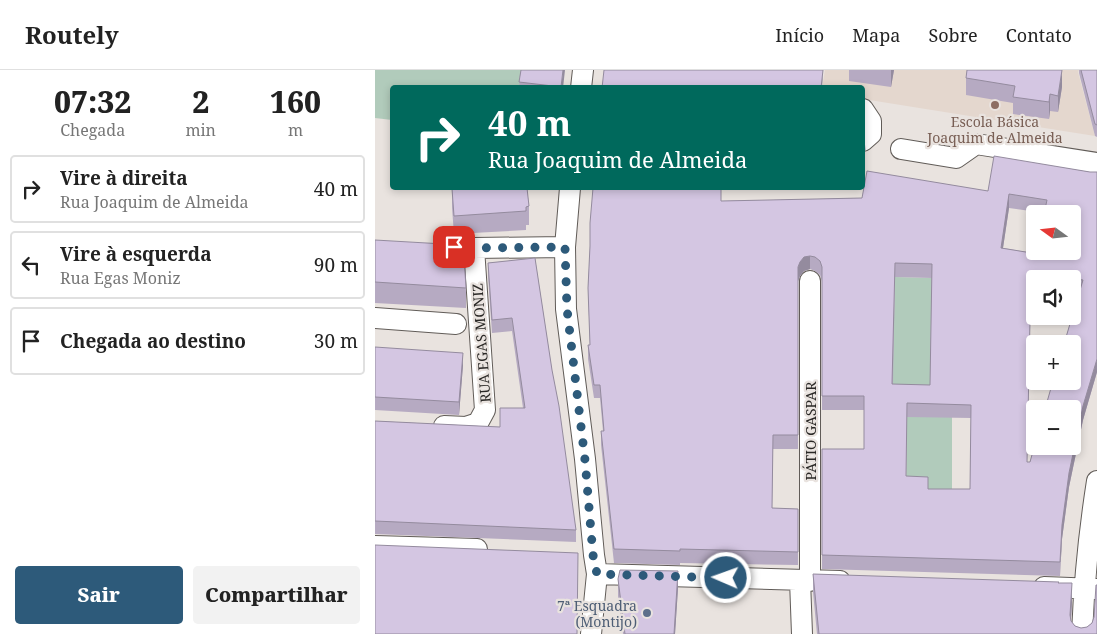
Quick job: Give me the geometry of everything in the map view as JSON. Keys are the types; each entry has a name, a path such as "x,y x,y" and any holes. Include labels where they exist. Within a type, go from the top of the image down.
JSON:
{"street":[{"path":"581,85 583,70"},
{"path":"865,112 871,121 871,134 865,139"},
{"path":"901,149 956,158 976,144 1097,163"},
{"path":"570,190 565,247 567,309 585,460 590,561 591,634"},
{"path":"444,246 474,248 565,247"},
{"name":"RUA EGAS MONIZ","path":"429,425 466,427 478,423 485,410 474,248"},
{"name":"PÁTIO GASPAR","path":"802,634 805,580 810,282"},
{"path":"375,318 455,324"},
{"path":"1082,634 1090,589 1091,516 1097,481"},
{"path":"375,546 493,550"},
{"path":"590,561 805,580 859,582"},
{"path":"1025,587 1090,589"}],"shaded area":[{"name":"Escola Básica Joaquim de Almeida","path":"825,70 1079,70 1095,136 865,99 865,85 822,85"}],"green space":[{"path":"375,70 523,70 520,85 390,85 390,120 375,118"},
{"path":"895,277 932,278 952,418 952,503 906,490 907,398 892,398"}],"building":[{"path":"521,70 563,70 561,85 519,82"},
{"path":"604,70 823,70 821,85 602,85"},
{"path":"967,70 1062,70 1058,96 1050,94 1049,102 1013,97 1015,86 966,78"},
{"path":"1081,70 1097,70 1097,125 1095,124"},
{"path":"994,156 1097,172 1097,359 1081,416 1081,400 1048,400 1050,390 1081,390 1081,335 1067,335 1070,325 1081,325 1081,287 1083,280 1081,280 1081,270 1026,270 1026,325 1030,325 1030,335 1026,335 1026,390 1029,390 1028,400 1026,400 1027,462 1030,462 1032,455 1073,455 1062,525 1060,562 822,555 822,449 864,449 864,396 822,396 822,267 820,261 810,256 804,257 798,267 798,435 773,435 772,508 798,509 798,552 614,549 601,431 604,431 600,385 594,385 588,345 590,345 588,288 593,190 721,190 721,201 862,198 867,171 988,191","holes":["895,263 932,264 930,385 892,384","907,403 971,405 970,489 928,489 928,477 906,476"]},
{"path":"452,190 527,190 529,206 526,207 526,211 454,216"},
{"path":"375,240 461,245 461,258 464,257 466,288 375,282"},
{"path":"535,258 559,406 576,530 375,521 375,421 500,427 500,408 525,408 512,318 492,320 488,263"},
{"path":"375,347 463,353 459,402 375,397"},
{"path":"375,545 578,553 577,634 375,634"},
{"name":"7ª Esquadra (Montijo)","path":"620,570 678,571 674,634 625,634 618,579"},
{"path":"813,574 1072,583 1071,621 1075,626 1081,628 1087,627 1092,623 1097,585 1097,634 819,634"}],"place":[{"name":"Escola Básica Joaquim de Almeida","path":"995,105"},
{"name":"7ª Esquadra (Montijo)","path":"647,613"}],"route":[{"path":"454,247 565,247 567,309 585,460 593,555 597,574 726,578"}]}
